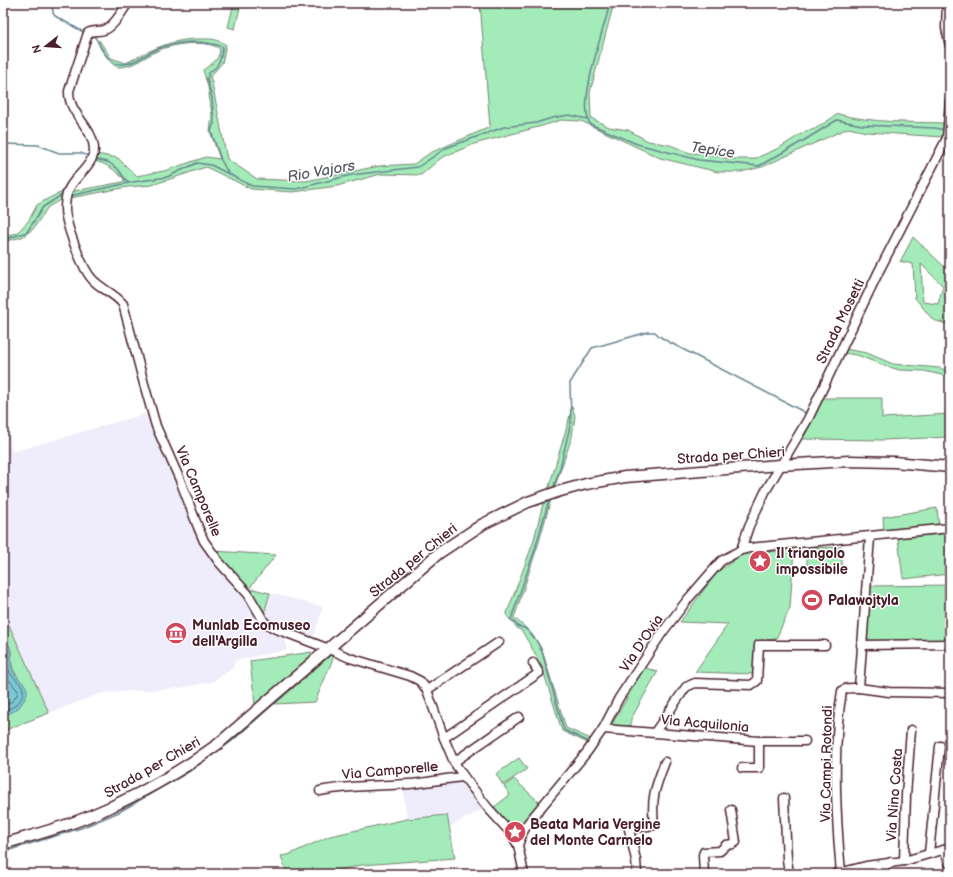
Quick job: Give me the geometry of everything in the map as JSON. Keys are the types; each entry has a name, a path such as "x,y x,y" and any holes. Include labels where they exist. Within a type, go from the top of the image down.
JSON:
{"main road":[{"name":"Strada per Chieri","path":"3,844 83,819 116,805 196,761 329,649 439,553 483,524 528,502 586,484 625,477 848,461 888,462 950,467"}],"street":[{"name":"Via Camporelle","path":"128,3 111,26 102,31 92,31 88,33 69,91 70,104 91,136 93,144 91,158 66,197 66,216 85,268 91,279 118,297 123,304 156,426 204,541 219,562 248,594 266,623 274,628 350,658 410,676 420,681 427,690 454,762 488,808 510,832 518,845"},
{"path":"947,3 946,28 950,46"},
{"name":"Strada Mosetti","path":"741,550 752,519 780,465 808,419 879,271 947,138 950,100"},
{"path":"950,528 870,536 859,688 889,692 950,693"},
{"name":"Via D'Ovia","path":"518,845 528,823 576,768 603,729 619,698 662,633 688,599 721,561 741,550 750,548 870,536"},
{"path":"427,690 499,642"},
{"path":"862,645 950,644"},
{"path":"655,732 686,687 695,683 751,685 757,681 759,645 825,645"},
{"path":"444,738 539,673 533,662"},
{"name":"Via Campi Rotondi","path":"838,873 836,804 837,724 842,691 848,688 859,688"},
{"name":"Via Camporelle","path":"454,762 519,717"},
{"name":"Via Acquilonia","path":"603,729 759,741 805,741"},
{"name":"Via Nino Costa","path":"904,860 906,795 911,730"},
{"path":"742,768 759,768 759,741"},
{"path":"929,853 940,746"},
{"path":"637,874 636,860 629,829 654,825 652,807 655,789 666,762"},
{"name":"Via Camporelle","path":"320,791 347,786 410,784 464,777"},
{"path":"784,798 789,874"},
{"path":"704,874 704,852 720,850 726,845 736,842 731,810"},
{"path":"518,845 524,874"},
{"path":"838,873 866,866 904,860 947,849 950,866"},
{"path":"882,874 884,867 892,862"},
{"path":"866,866 878,874"}],"shaded area":[{"path":"3,399 6,402 12,452 148,413 191,518 244,591 262,627 285,636 287,650 236,660 233,668 212,682 180,688 102,693 49,713 9,625 8,607 3,595"},
{"path":"270,593 323,607 313,639 276,625 263,617"},
{"path":"446,781 464,783 483,809 449,827 447,815 407,819 403,789"}],"green space":[{"path":"234,3 241,3 235,29 228,27"},
{"path":"480,3 614,3 590,92 591,118 609,127 628,130 648,141 670,145 690,153 711,154 728,159 754,159 779,148 806,131 815,129 838,114 877,121 945,123 943,137 867,132 848,128 762,167 741,172 718,172 660,158 581,121 561,120 474,144 441,158 421,175 381,174 337,186 293,192 251,189 206,167 152,185 128,187 70,198 69,192 123,182 124,179 114,170 102,163 93,161 96,154 118,158 136,176 164,171 206,157 220,159 210,131 212,115 208,87 203,70 217,59 220,49 207,44 198,43 171,46 163,48 125,67 118,67 110,62 100,47 99,40 111,58 126,63 161,46 189,39 210,39 219,41 226,45 222,63 210,77 227,159 257,179 306,181 379,166 414,164 430,153 490,127"},
{"path":"65,191 64,198 48,207 33,229 22,237 3,242 3,236 17,233 29,220 37,205"},
{"path":"913,237 950,272 950,325 933,320 915,298 913,264 903,261 900,262","holes":["921,264 943,286 938,304 923,302"]},
{"path":"845,349 867,353 893,364 940,368 950,372 950,377 924,371 899,370 857,355 842,353"},
{"path":"823,398 882,398 882,418 950,414 950,437 883,440 803,439"},
{"path":"572,406 575,416 572,437 554,489 548,490 568,423"},
{"path":"551,499 539,542 514,618 530,632 542,650 566,728 591,739 588,743 562,731 541,664 522,631 518,629 507,616 533,543 544,500"},
{"path":"937,508 939,527 884,531 883,517"},
{"path":"950,533 950,574 903,579 898,538"},
{"path":"842,547 842,568 807,568 807,548"},
{"path":"794,549 790,608 776,639 755,641 753,674 695,672 728,624 680,622 717,572 741,555"},
{"path":"213,551 276,555 248,590"},
{"path":"950,585 950,641 866,641 870,586"},
{"path":"253,589 270,593 263,617 251,594"},
{"path":"9,625 49,713 3,731 3,714 6,714 18,677 13,670 11,661 12,653 6,641 3,640 3,626"},
{"path":"312,652 309,659 255,705 250,661"},
{"path":"332,654 335,654 315,702 275,704"},
{"path":"644,668 658,671 631,719 631,726 614,726 612,724"},
{"path":"519,758 527,769 503,785 496,774"},
{"path":"514,779 540,803 522,826 511,828 494,807 510,795 504,786"},
{"path":"447,815 455,858 362,865 320,874 290,874 286,870 281,856 288,855 330,836 407,819"}],"water":[{"path":"3,640 9,645 10,648 14,673 27,689 25,699 19,707 7,714 3,714"}],"waterway":[{"path":"52,3 53,13 55,16 85,33"},
{"name":"Tepice","path":"610,3 589,83 587,113 590,124 637,144 699,160 759,166 837,120 862,125 935,128 944,130"},
{"path":"91,36 95,37 111,61 119,64 128,64 153,51 179,43 197,42 215,44 223,47 220,60 216,67 209,73 207,79 212,98 214,123 211,131 221,160 228,173"},
{"name":"Rio Vajors","path":"69,196 133,182 167,177 197,163 211,165 252,186 296,189 351,175 418,167 446,148 504,127 536,123 569,115 587,119"},
{"path":"3,144 38,145 59,153 80,153 89,156"},
{"path":"94,159 108,162 118,169 128,183"},
{"name":"Rio Vajors","path":"3,239 27,232 43,207 60,196 63,196"},
{"path":"553,489 560,468 571,422 570,383 592,348 648,332 655,332 667,341 806,413"},
{"path":"549,500 535,549 511,619 518,626 526,629 536,640 542,652 564,730 587,741"},
{"path":"524,509 533,505"},
{"path":"438,560 447,554"},
{"path":"337,648 354,633"},
{"path":"3,852 81,828 119,812 190,771 232,741 330,654"}],"place":[{"name":"Il triangolo impossibile","path":"760,561"},
{"name":"Palawojtyla","path":"812,600"},
{"name":"Munlab Ecomuseo dell'Argilla","path":"176,633"},
{"name":"Beata Maria Vergine del Monte Carmelo","path":"515,832"}]}
